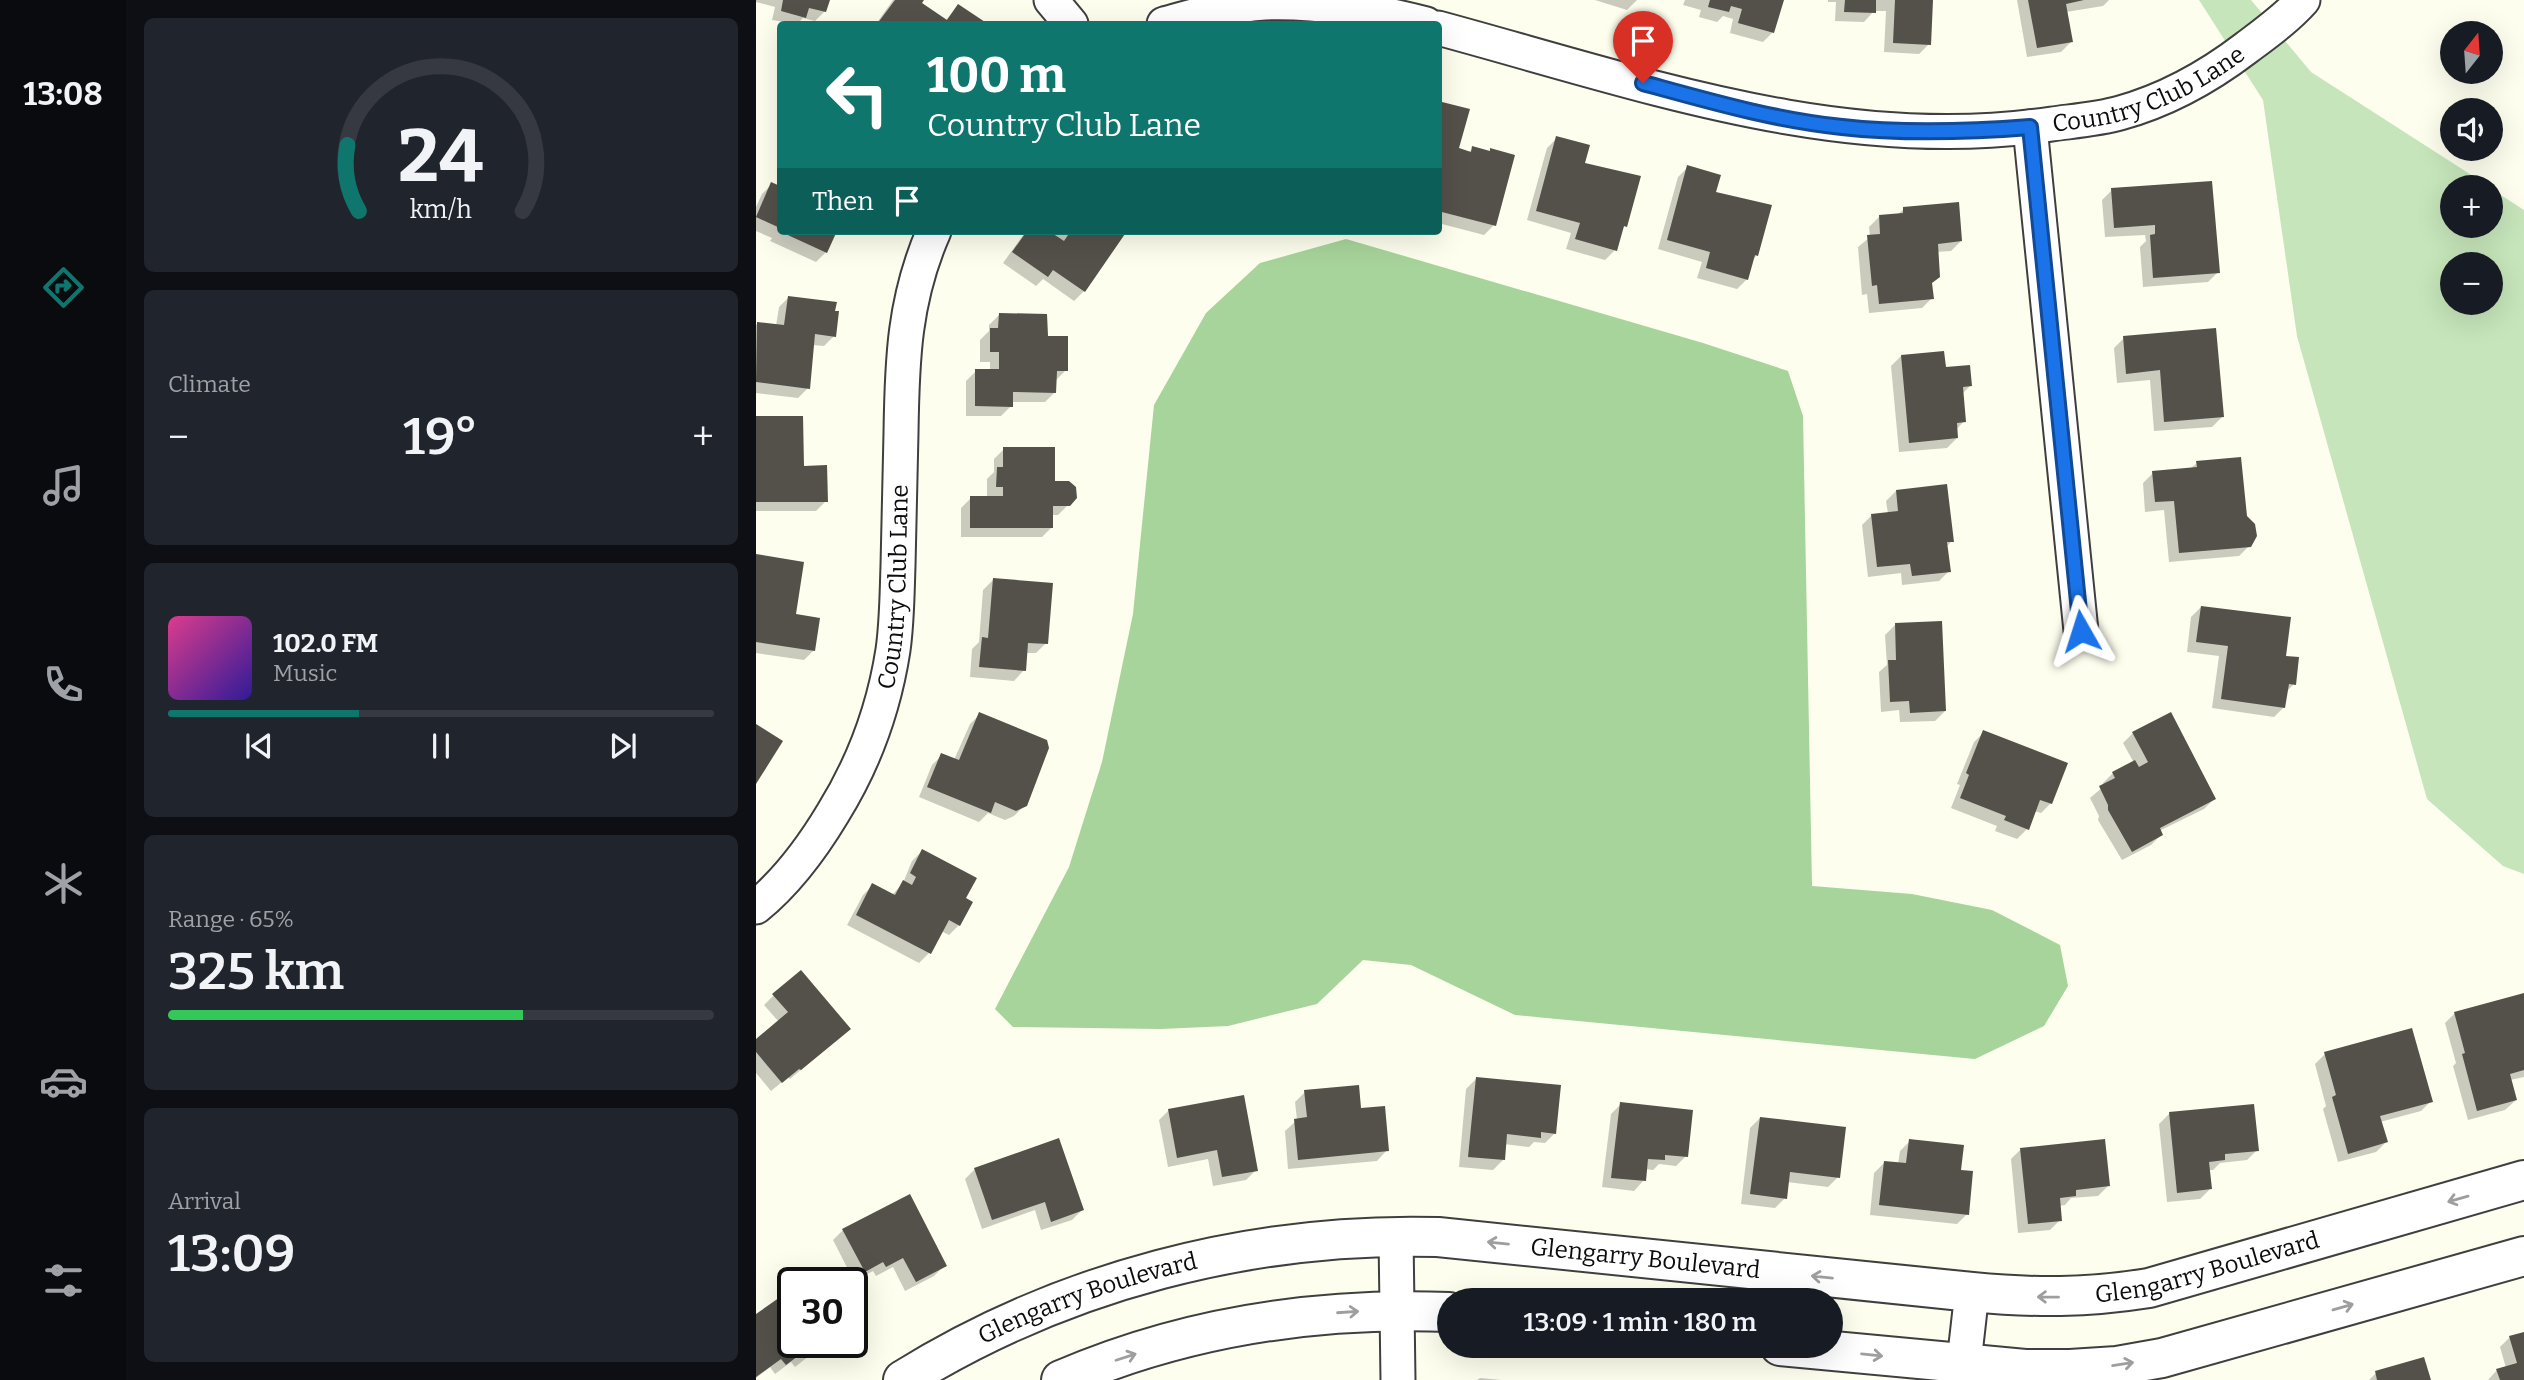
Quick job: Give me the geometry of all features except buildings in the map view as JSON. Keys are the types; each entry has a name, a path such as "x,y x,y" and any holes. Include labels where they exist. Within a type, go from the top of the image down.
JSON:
{"street":[{"path":"1051,0 1068,21"},
{"name":"Country Club Lane","path":"1442,29 1745,111 1841,127 1913,132 1977,131 2030,127 2119,114 2168,96 2215,72 2303,0"},
{"path":"1175,21 1214,10 1265,3 1367,12 1411,21"},
{"path":"2030,127 2081,631"},
{"name":"Country Club Lane","path":"756,907 792,871 817,840 850,785 876,725 887,687 897,614 902,355 914,285 920,262 932,235"},
{"name":"Glengarry Boulevard","path":"903,1380 953,1351 1051,1305 1105,1285 1162,1269 1268,1247 1327,1240 1396,1236 1438,1237 2024,1297 2066,1297 2149,1288 2524,1180"},
{"path":"1396,1236 1398,1380"},
{"path":"1843,1355 1963,1373 2117,1366 2162,1358 2524,1256"},
{"path":"1963,1373 1972,1292"},
{"path":"1062,1380 1177,1340 1232,1326 1311,1315 1396,1310 1437,1312"}],"green space":[{"path":"2199,0 2251,0 2311,72 2440,155 2440,161 2450,161 2471,175 2440,175 2440,238 2503,238 2503,196 2524,210 2524,874 2503,866 2427,799 2297,336 2263,100"},
{"path":"1346,239 1703,343 1788,371 1803,416 1812,886 1912,894 1992,910 2060,945 2068,986 2044,1026 1975,1059 1515,1015 1411,965 1363,960 1317,1004 1228,1026 1161,1029 1013,1027 995,1009 1069,867 1102,762 1133,614 1154,405 1206,313 1260,263"}],"route":[{"path":"1643,83 1745,111 1841,127 1913,132 2030,127 2081,631"}]}
